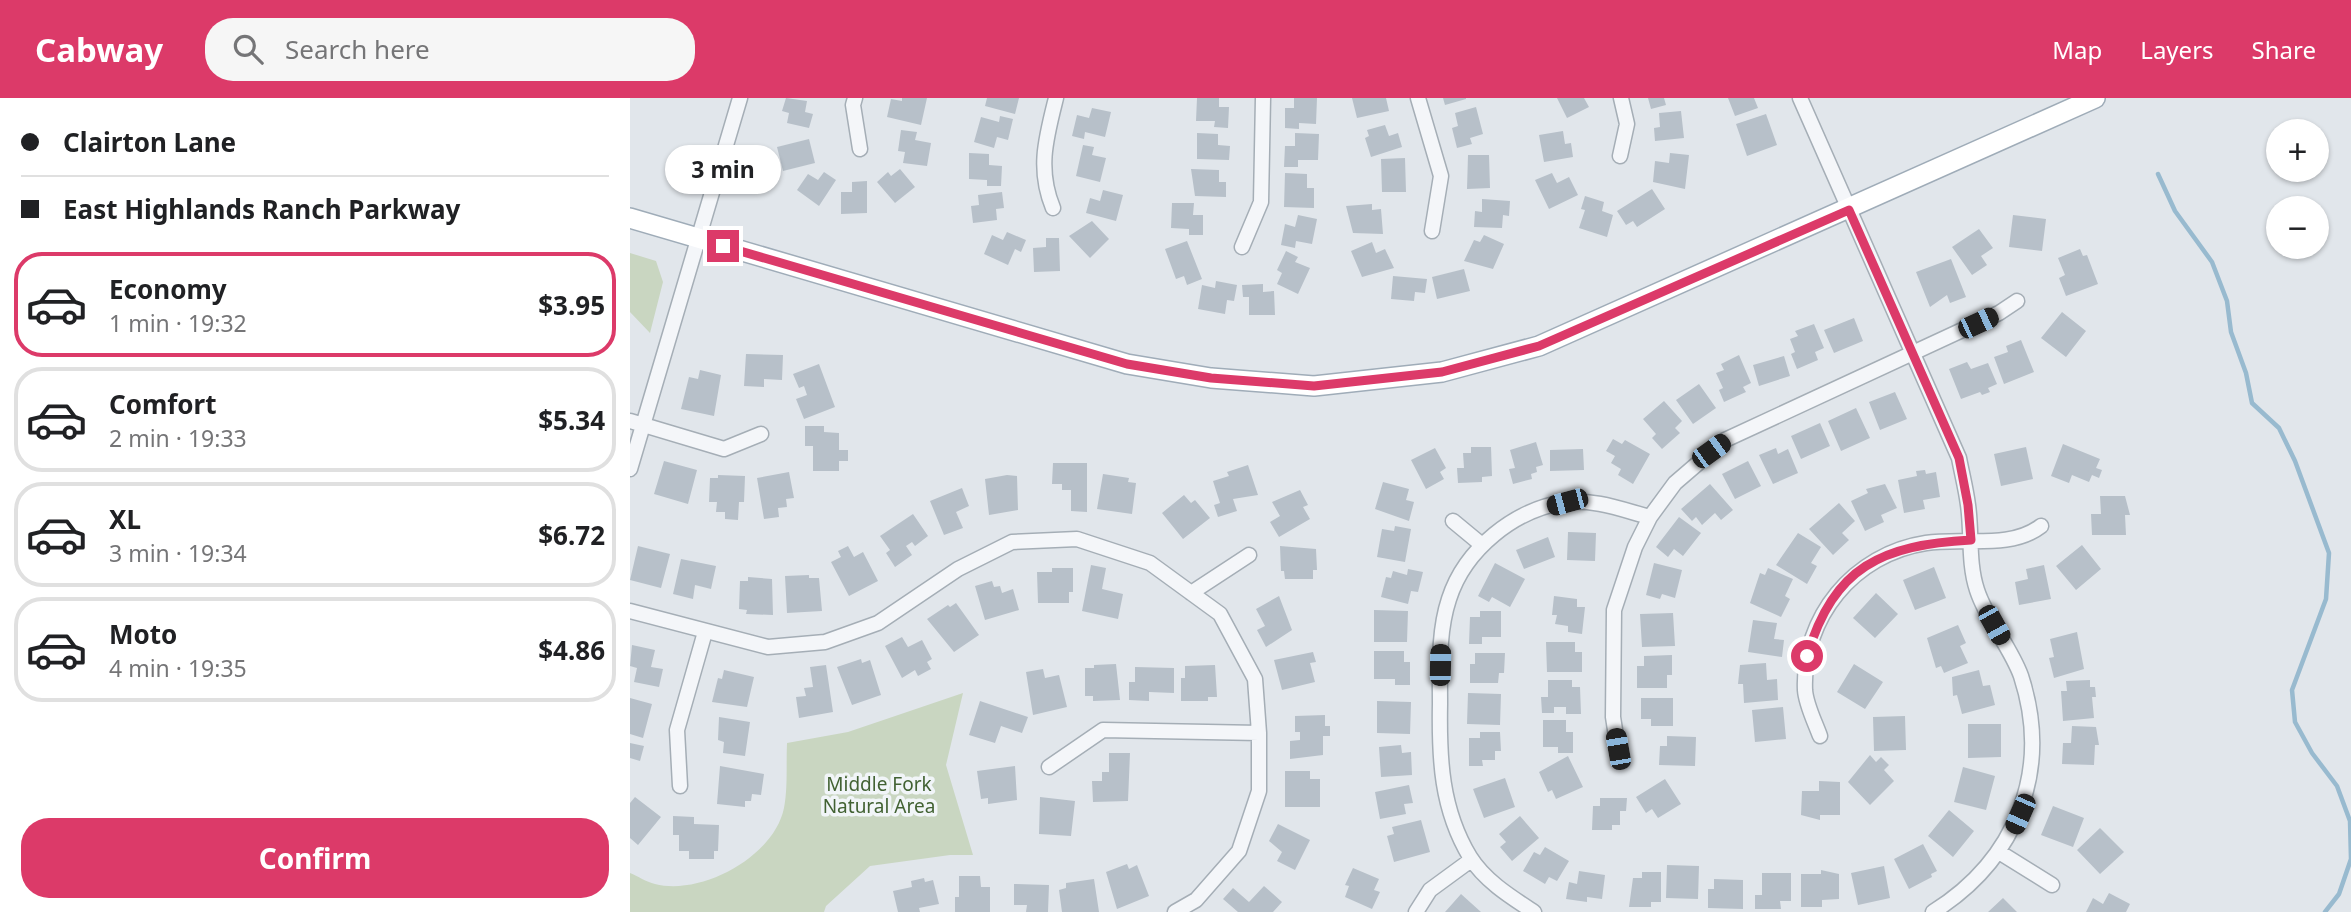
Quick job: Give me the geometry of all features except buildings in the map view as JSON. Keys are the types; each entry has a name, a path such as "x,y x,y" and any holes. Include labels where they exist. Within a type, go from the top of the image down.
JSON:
{"main road":[{"path":"630,218 1127,364 1211,378 1314,386 1442,372 1539,346 2095,98"}],"street":[{"path":"630,469 636,423 698,239 740,98"},
{"path":"855,98 853,105 860,149"},
{"path":"1052,208 1044,186 1042,152 1056,98"},
{"path":"1242,247 1261,202 1263,98"},
{"path":"1418,98 1441,176 1432,231"},
{"path":"1620,156 1627,124 1621,98"},
{"path":"1800,98 1959,458 1968,505 1977,591 2020,675 2031,730 2027,793 2012,832 1999,852 1948,903 1933,912"},
{"path":"1618,749 1612,717 1614,610 1635,547 1650,517 1682,476 1725,440 1999,313 2017,301"},
{"path":"636,423 724,449 761,435"},
{"path":"1534,912 1501,891 1471,860 1455,829 1445,798 1439,755 1440,643 1449,598 1461,572 1482,545 1504,526 1534,511 1567,502 1593,503 1650,517"},
{"path":"1453,521 1482,545"},
{"path":"1820,736 1805,693 1807,656 1816,626 1838,591 1865,566 1891,551 1927,542 2014,539 2041,526"},
{"path":"630,611 768,646 825,642 878,623 958,569 1012,542 1077,539 1150,563 1220,614 1255,679 1259,733 1259,791 1238,851 1196,900 1175,912"},
{"path":"1191,593 1249,555"},
{"path":"680,786 677,730 705,632"},
{"path":"1049,768 1103,730 1259,733"},
{"path":"1999,852 2052,885"},
{"path":"1416,912 1430,890 1471,860"}],"green space":[{"path":"630,253 656,261 663,282 650,333 630,312"},
{"name":"Middle Fork Natural Area","path":"963,693 946,765 973,855 950,855 870,866 826,906 824,912 630,912 630,873 655,884 693,884 733,869 751,857 766,842 777,826 784,808 787,743 848,732"}],"waterway":[{"path":"2158,174 2175,211 2212,262 2227,301 2231,332 2246,373 2252,403 2279,428 2295,461 2329,553 2326,599 2292,690 2295,722 2312,753 2337,786 2350,821 2351,859 2339,894 2325,912"}],"route":[{"path":"723,246 1127,364 1211,378 1314,386 1442,372 1539,346 1849,210 1959,458 1971,540 1927,542 1891,551 1865,566 1838,591 1816,626 1807,656"}]}
